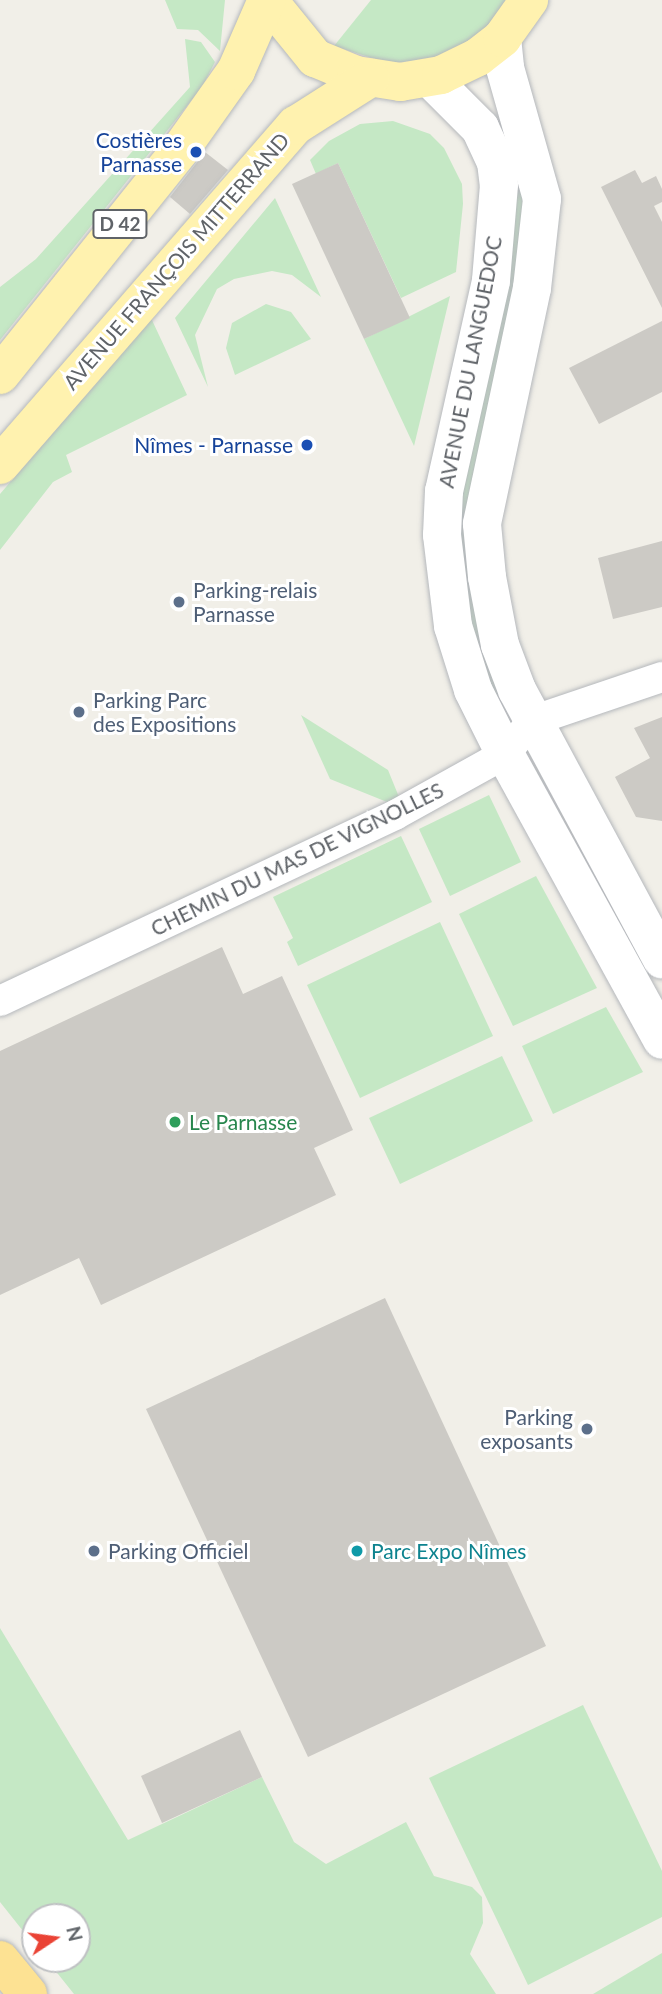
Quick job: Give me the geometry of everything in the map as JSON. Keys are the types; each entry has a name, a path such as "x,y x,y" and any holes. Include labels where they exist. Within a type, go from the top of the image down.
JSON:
{"highway":[{"path":"0,1960 28,1994"}],"main road":[{"path":"267,0 315,58 370,79 430,78 462,67 502,38 529,0"},
{"name":"D 42","path":"0,375 180,150 236,71 267,0"},
{"name":"AVENUE FRANÇOIS MITTERRAND","path":"0,465 296,125 370,79"}],"street":[{"name":"AVENUE DU LANGUEDOC","path":"502,38 505,68 542,199 532,288 482,524 500,645 532,722 662,959"},
{"name":"AVENUE DU LANGUEDOC","path":"430,78 480,128 496,162 499,185 491,281 452,438 442,535 453,626 473,690 505,754 662,1040"},
{"path":"532,722 662,677"},
{"name":"CHEMIN DU MAS DE VIGNOLLES","path":"0,1001 395,815 505,754 532,722"}],"green space":[{"path":"165,0 225,0 220,51 198,30 177,29"},
{"path":"371,0 507,0 496,18 466,45 428,60 388,63 334,46"},
{"path":"185,39 201,42 215,62 202,87 0,340 0,287 36,259 190,87"},
{"path":"393,121 430,134 444,148 462,184 463,204 456,272 401,298 338,163 316,174 310,160 329,141 360,124"},
{"path":"512,169 529,204 476,475 505,700 497,704 477,661 455,530"},
{"path":"275,198 321,297 292,275 272,271 234,279 217,289 195,335 208,387 175,318"},
{"path":"450,296 414,446 364,339"},
{"path":"266,304 291,312 311,339 235,375 226,348 232,323"},
{"path":"151,318 187,395 66,455 72,472 53,482 0,550 0,494"},
{"path":"301,715 388,770 399,797 387,802 330,779"},
{"path":"489,795 521,862 450,896 419,829"},
{"path":"401,836 432,902 298,966 287,942 293,938 273,897"},
{"path":"536,876 597,988 513,1026 459,914"},
{"path":"440,922 493,1036 360,1098 307,985"},
{"path":"606,1007 643,1072 553,1114 522,1046"},
{"path":"502,1056 533,1121 400,1184 369,1118"},
{"path":"0,1628 128,1840 262,1777 294,1842 326,1864 406,1822 434,1876 472,1887 482,1897 483,1923 470,1954 496,1994 74,1994 57,1973 91,1973 91,1903 21,1903 21,1928 0,1902"},
{"path":"583,1705 662,1871 662,1917 528,1985 429,1778"},
{"path":"662,1953 662,1994 593,1994"}],"building":[{"path":"205,152 228,170 190,214 170,197"},
{"path":"338,163 410,318 364,339 292,184"},
{"path":"635,170 642,183 656,176 662,189 662,202 654,206 662,222 662,308 601,187"},
{"path":"662,321 662,392 599,424 569,368"},
{"path":"662,541 662,607 613,619 598,558"},
{"path":"662,717 662,821 636,817 615,777 650,758 634,728"},
{"name":"Le Parnasse","path":"222,947 243,994 282,976 344,1110 353,1130 314,1148 336,1195 101,1305 79,1258 0,1295 0,1051"},
{"name":"Parc Expo Nîmes","path":"385,1298 546,1646 308,1757 146,1409"},
{"path":"240,1730 262,1777 162,1823 141,1776"}],"place":[{"name":"Costières Parnasse","path":"196,152"},
{"name":"Nîmes - Parnasse","path":"307,445"},
{"name":"Parking-relais Parnasse","path":"179,602"},
{"name":"Parking Parc des Expositions","path":"79,712"},
{"name":"Le Parnasse","path":"175,1122"},
{"name":"Parking exposants","path":"587,1429"},
{"name":"Parking Officiel","path":"94,1551"},
{"name":"Parc Expo Nîmes","path":"357,1551"}]}
